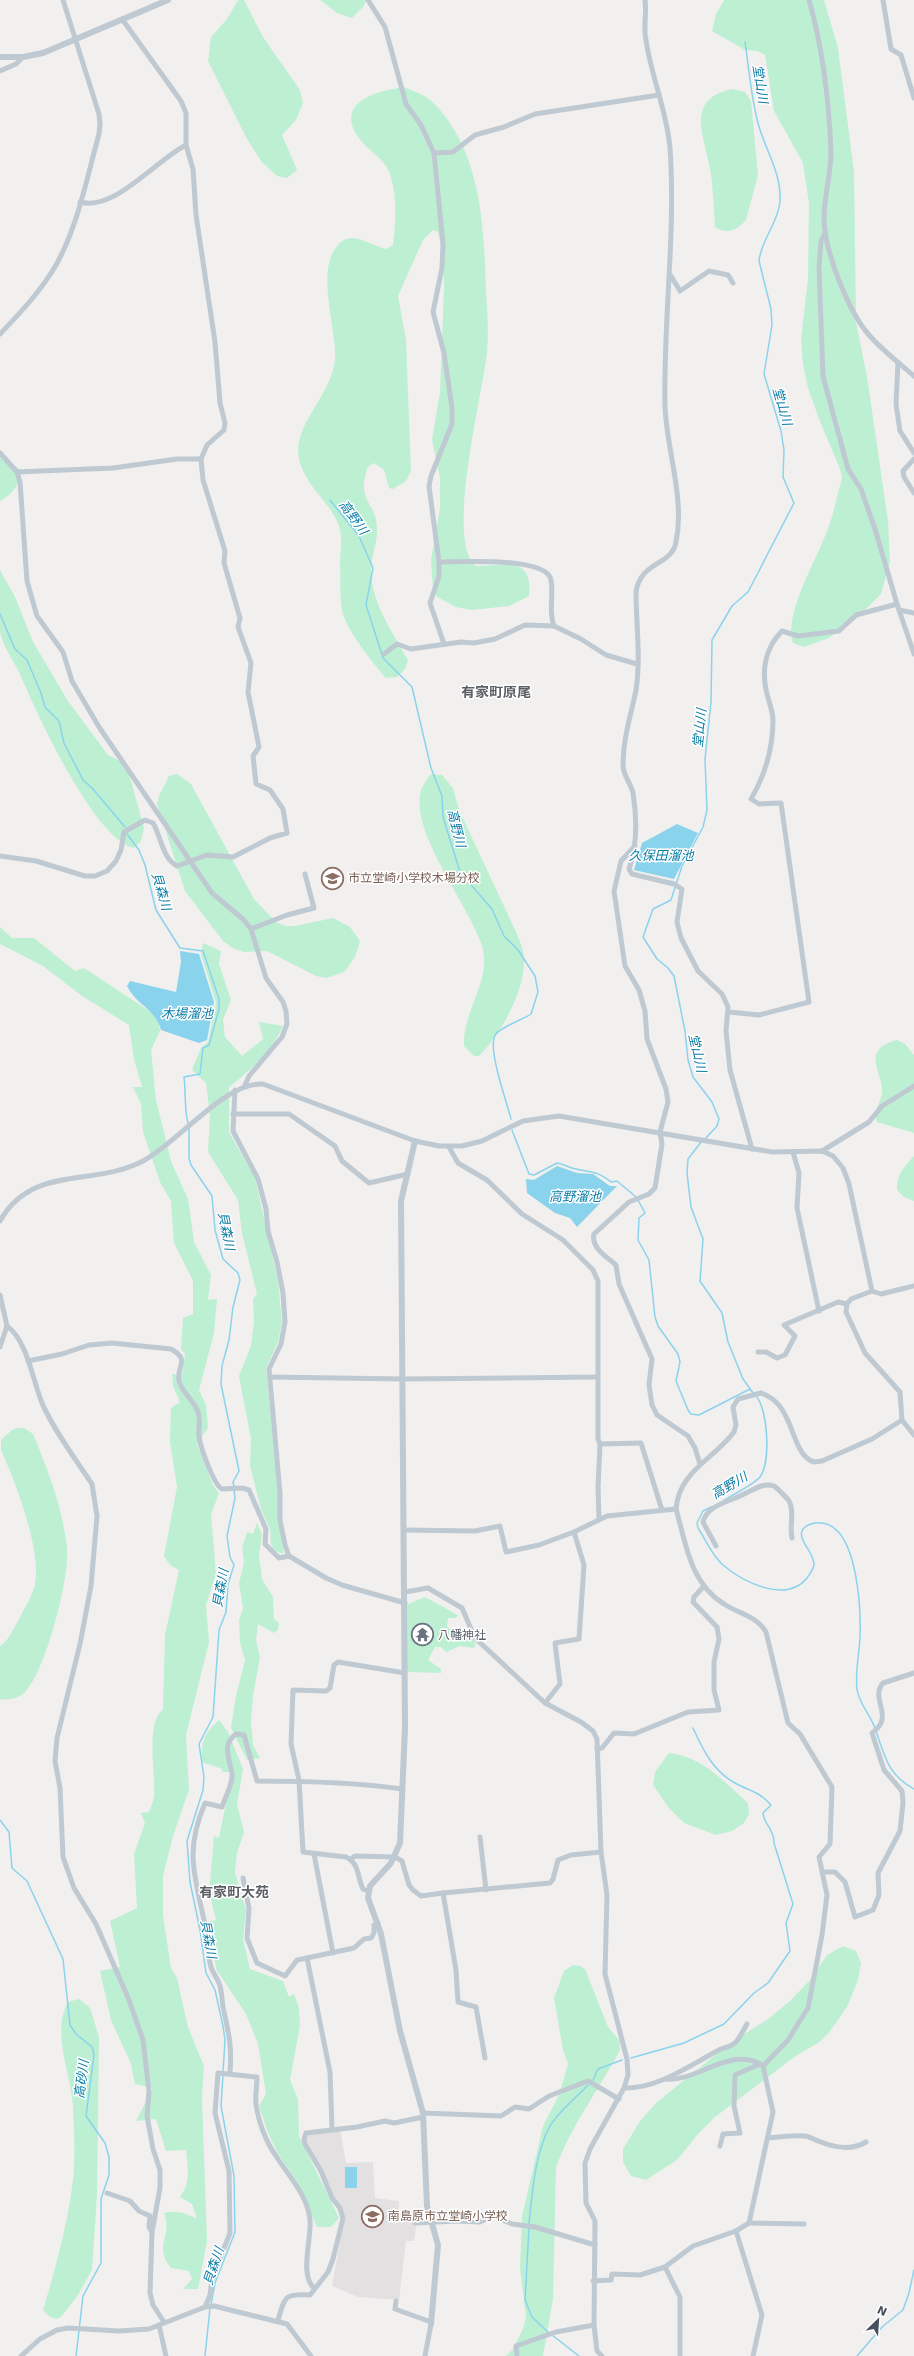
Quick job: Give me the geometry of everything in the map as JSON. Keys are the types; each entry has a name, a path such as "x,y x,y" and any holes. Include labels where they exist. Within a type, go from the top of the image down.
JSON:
{"street":[{"path":"0,334 28,305 53,269 65,245 80,202 100,124 76,39 63,0"},
{"path":"0,57 23,57 43,53 168,0"},
{"path":"368,0 385,27 406,104 421,125 434,153 443,244 442,268 433,312 442,342 452,408 452,424 431,476 429,486 439,562 439,576 430,603 444,644"},
{"path":"645,0 645,39 670,148 671,275 666,332 666,408 667,442 676,494 677,532 673,551 667,557 647,569 637,583 636,690 627,723 623,765 624,775 633,793 636,846 629,869 632,874 677,885 682,892 677,922 681,938 698,971 726,1001 729,1012 726,1031 730,1070 752,1149"},
{"path":"809,0 817,29 826,92 830,146 829,178 819,268 823,376 848,469 860,489 875,529 897,604 914,654"},
{"path":"883,0 891,49 900,55 914,98"},
{"path":"0,856 36,861 85,876 99,875 107,871 116,861 121,850 121,838 124,832 145,820 155,826 161,844 173,864 179,866 207,855 234,857 270,838 286,833 283,810 270,790 256,784 253,756 259,747 248,692 251,663 238,627 240,618 224,563 225,551 203,480 201,459 207,445 224,430 225,423 220,403 215,342 196,215 193,169 186,145 186,113 182,101 122,19"},
{"path":"0,71 16,64 23,57"},
{"path":"434,153 453,152 475,135 504,127 535,114 659,95"},
{"path":"80,202 96,203 115,195 130,186 162,159 186,145"},
{"path":"824,233 852,307 868,335 914,376"},
{"path":"671,275 680,291 709,271 728,275 733,284"},
{"path":"898,362 896,404 900,431 914,453"},
{"path":"0,454 17,472 20,482 27,581 37,616 64,652 72,681 99,728 192,861 212,893 244,920 251,929 266,978 283,1002 288,1018 282,1037 249,1076 245,1085"},
{"path":"17,472 112,468 177,459 201,459"},
{"path":"914,459 903,471 904,477 914,493"},
{"path":"439,562 498,562 536,567 547,574 551,580 550,600 554,626"},
{"path":"729,1012 759,1015 809,1002 781,803 759,804 751,799 767,768 772,731 773,719 764,679 766,657 776,637 782,631 798,636 839,631 856,616 897,604"},
{"path":"899,610 914,613"},
{"path":"384,654 397,644 411,649 495,639 525,625 554,626 581,639 606,655 637,664"},
{"path":"636,846 621,861 614,891 625,966 639,990 645,1011 647,1038 667,1096 664,1122 660,1132 662,1144 655,1188 652,1192 629,1202 594,1234 592,1240 596,1247 616,1265 619,1284 652,1359 649,1385 652,1404 657,1415 688,1436 695,1448 700,1464"},
{"path":"251,929 287,915 314,908 305,874"},
{"path":"0,1221 18,1198 39,1186 123,1170 144,1161 235,1090 245,1085 263,1084 278,1087 414,1141 449,1147 478,1143 513,1125 548,1116 572,1116 752,1149 793,1152 822,1152 833,1156 843,1168 849,1184 872,1291"},
{"path":"822,1152 869,1122 882,1106 914,1086"},
{"path":"235,1090 233,1131 258,1179 266,1209 268,1231 277,1262 283,1293 285,1322 281,1344 270,1369 270,1378 280,1493 280,1520 289,1556"},
{"path":"233,1114 289,1114 335,1146 342,1161 370,1182 408,1174"},
{"path":"414,1141 401,1201 405,1603 400,1844 395,1857 373,1882 368,1891 368,1898 378,1923 400,2031 423,2115 427,2206 438,2245 431,2323 425,2356"},
{"path":"449,1147 458,1163 487,1180 522,1214 563,1240 593,1270 598,1281 597,1376 598,1439 600,1444 598,1487 599,1519"},
{"path":"793,1152 799,1173 797,1208 819,1311"},
{"path":"914,1286 881,1294 872,1291 851,1299 847,1304 846,1312 865,1353 900,1392 902,1420 914,1435"},
{"path":"0,1295 7,1326 0,1347"},
{"path":"758,1352 766,1352 777,1358 785,1355 795,1336 784,1325 838,1302 847,1304"},
{"path":"7,1326 14,1333 28,1361 42,1404 92,1484 95,1496 96,1516 91,1586 80,1644 57,1738 55,1761 60,1788 63,1857 74,1888 96,1924 129,2000 143,2040 149,2091 147,2116 153,2149 160,2170 160,2188 152,2232 150,2293 153,2305 161,2323 166,2356"},
{"path":"28,1361 62,1354 89,1345 112,1343 171,1349 177,1352 181,1356 182,1363 178,1379 183,1390 199,1413 200,1442 216,1483 222,1489 246,1489 251,1493 257,1512 266,1529 265,1544 279,1558 289,1556 326,1578 342,1585 405,1603"},
{"path":"270,1378 403,1379 597,1376"},
{"path":"720,2146 723,2134 740,2133 734,2106 735,2075 762,2065 788,2040 808,2008 814,1984 814,1971 822,1935 827,1895 819,1858 830,1844 832,1787 800,1734 788,1723 766,1632 761,1622 724,1604 704,1586 692,1568 676,1509 678,1495 683,1484 700,1464 731,1436 736,1428 732,1411 734,1403 738,1399 751,1394 758,1392 769,1396 782,1407 802,1454 814,1462 822,1461 872,1439 902,1420"},
{"path":"600,1444 641,1443 662,1510"},
{"path":"716,1546 703,1522 711,1510 754,1488 769,1486 778,1489 782,1496 789,1500 791,1506 790,1530 792,1538"},
{"path":"404,1530 475,1531 500,1526 506,1552 539,1545 574,1532 607,1516 676,1509"},
{"path":"545,1703 560,1684 555,1643 579,1639 584,1565 574,1532"},
{"path":"597,1749 602,1748 614,1733 634,1734 688,1712 719,1710 714,1690 714,1662 719,1639 717,1628 693,1602 694,1597 704,1586"},
{"path":"404,1592 428,1588 462,1608 475,1638 545,1703 581,1722 593,1731 597,1739 601,1852 607,1895 606,1974 627,2059 628,2075 624,2088 590,2149 585,2163 586,2203 595,2221 593,2281 596,2351 602,2356"},
{"path":"368,1891 363,1889 361,1877 350,1859 346,1856 303,1852 299,1780 291,1744 293,1690 326,1691 330,1688 334,1665 338,1662 404,1673"},
{"path":"822,1872 835,1872 845,1882 855,1917 873,1910 879,1895 878,1873 900,1831 903,1803 902,1791 884,1770 872,1733 883,1718 879,1694 880,1687 883,1683 914,1673"},
{"path":"226,2073 232,2046 220,1986 211,1967 206,1941 206,1927 192,1868 192,1843 196,1824 205,1803 222,1807 232,1774 228,1759 227,1746 236,1734 244,1735 257,1781 299,1780 336,1784 373,1784 402,1789"},
{"path":"480,1837 486,1890"},
{"path":"350,1859 355,1856 395,1857 402,1861 412,1890 421,1896 550,1883 553,1879 558,1860 571,1855 601,1852"},
{"path":"314,1854 333,1953"},
{"path":"243,1878 249,1908 246,1938 257,1963 285,1976 297,1960 354,1948 364,1939 371,1938 374,1934 374,1925 378,1923"},
{"path":"443,1893 456,1970 458,2002 476,2007 485,2058"},
{"path":"307,1958 330,2072 332,2128"},
{"path":"624,2088 636,2089 665,2078 717,2050 727,2048 736,2042 747,2024"},
{"path":"665,2078 674,2080 705,2068 740,2059 749,2058 762,2065 773,2112 749,2223"},
{"path":"208,2307 212,2279 230,2233 229,2171 215,2113 218,2073 257,2077 256,2104 265,2133 275,2154 304,2200 310,2219 307,2267 308,2280 314,2288"},
{"path":"278,2320 284,2301 288,2295 310,2295 314,2288 318,2286 325,2277 333,2259 343,2218 304,2139 306,2132 332,2128 357,2127 385,2121 394,2123 423,2115 501,2116 515,2107 529,2110 549,2096 588,2081 618,2099"},
{"path":"768,2138 808,2137 820,2143 850,2147 866,2142"},
{"path":"107,2193 130,2201 138,2211 150,2216 149,2227 152,2232"},
{"path":"415,2223 480,2222 497,2214 505,2221 533,2227 595,2245"},
{"path":"593,2281 611,2280 612,2274 640,2275 665,2267 693,2246 736,2231 749,2223 804,2224"},
{"path":"736,2231 762,2315 754,2356"},
{"path":"665,2267 680,2297 680,2356"},
{"path":"396,2301 395,2309 431,2323"},
{"path":"21,2356 49,2333 68,2328 126,2331 149,2329 161,2323 208,2307 278,2320 291,2328 311,2356"},
{"path":"517,2356 516,2346 551,2334 594,2325"}],"shaded area":[{"name":"南島原市立堂崎小学校","path":"340,2129 346,2163 373,2162 375,2198 399,2201 399,2218 417,2220 414,2241 406,2241 399,2300 358,2297 332,2286 345,2214 333,2197 306,2139 309,2134"}],"green space":[{"path":"238,0 244,0 263,37 300,90 303,103 296,120 282,135 297,170 287,178 277,176 261,161 247,139 208,61 211,37 227,19"},
{"path":"320,0 367,0 363,7 352,18 337,13"},
{"path":"724,0 824,0 838,48 854,172 856,322 867,377 888,521 890,562 881,594 856,619 829,638 804,647 793,643 791,631 793,618 802,587 822,543 834,511 842,478 840,469 808,388 803,365 801,339 808,279 809,204 803,163 774,111 765,55 757,51 745,50 712,31 716,14"},
{"path":"404,87 421,94 432,102 447,119 459,138 468,158 474,179 482,223 488,343 468,464 464,527 467,551 476,566 506,564 521,568 526,574 529,583 529,596 509,606 472,610 456,607 437,597 433,590 431,560 440,508 440,478 432,440 440,392 444,288 443,255 438,232 433,230 423,240 398,296 406,340 411,471 406,481 393,489 389,488 384,470 374,463 368,467 364,487 365,495 374,513 377,528 371,570 375,594 384,617 408,660 405,669 397,677 386,678 360,646 344,618 341,599 341,540 339,526 330,509 312,486 302,469 299,459 298,446 301,434 327,385 335,359 335,346 327,281 333,253 341,242 351,238 363,240 386,249 393,245 395,205 393,183 383,162 365,146 359,138 352,126 351,115 355,107 362,100 371,95"},
{"path":"733,89 745,92 751,101 758,175 746,220 736,229 723,231 715,227 711,174 702,135 701,123 702,112 707,102 717,94"},
{"path":"0,456 21,470 21,475 18,484 12,492 0,501"},
{"path":"0,570 15,597 33,642 68,701 108,755 120,761 128,770 144,828 141,841 134,848 118,839 101,822 84,798 51,741 18,670 5,646 0,631"},
{"path":"177,774 191,784 254,899 276,922 286,926 295,926 333,918 350,927 360,941 355,957 344,972 327,978 316,976 267,951 244,952 234,949 223,941 185,891 157,804 159,796 169,776"},
{"path":"431,774 442,775 453,788 459,810 517,934 523,951 524,964 522,978 512,1008 496,1035 479,1056 474,1056 464,1046 468,1020 484,970 484,957 481,943 474,927 443,870 425,830 420,812 420,795"},
{"path":"0,927 12,938 34,938 75,971 84,968 151,1012 158,1021 160,1031 151,1050 156,1100 171,1161 188,1199 194,1242 211,1275 208,1300 217,1299 214,1333 199,1390 206,1405 208,1428 197,1444 213,1485 219,1493 211,1515 216,1574 206,1605 209,1642 186,1735 189,1790 173,1836 163,1876 163,1915 171,1968 177,1978 188,2027 204,2066 202,2098 207,2241 198,2289 183,2289 192,2279 189,2271 171,2268 166,2260 163,2247 166,2228 164,2213 181,2213 197,2219 192,2204 180,2197 186,2186 188,2175 186,2150 166,2151 156,2119 136,2121 153,2088 135,2084 131,2064 111,2020 100,1971 120,1967 110,1921 137,1908 134,1854 145,1823 141,1813 149,1812 154,1797 152,1750 154,1726 158,1716 163,1710 165,1635 179,1570 170,1565 164,1556 177,1487 170,1442 171,1408 180,1402 173,1386 172,1374 182,1375 185,1354 181,1349 183,1318 193,1314 193,1281 174,1243 171,1201 160,1182 143,1132 141,1104 133,1087 142,1087 134,1059 129,1025 82,996 43,966 0,944"},
{"path":"203,943 221,951 219,964 231,1000 223,1020 225,1037 242,1056 263,1039 259,1022 283,1026 273,1044 260,1060 229,1087 229,1132 255,1178 278,1281 282,1322 278,1342 266,1368 278,1493 278,1519 284,1554 275,1551 271,1545 270,1529 261,1509 250,1466 251,1439 239,1376 251,1346 254,1321 253,1299 257,1294 242,1233 238,1200 208,1152 210,1115 206,1083 192,1070 201,1048 208,1042 216,1003 201,954"},
{"path":"897,1040 905,1044 914,1055 914,1133 877,1122 876,1118 876,1111 882,1093 882,1086 876,1064 876,1056 885,1044"},
{"path":"914,1156 914,1201 904,1197 897,1190 897,1185 899,1176"},
{"path":"24,1428 33,1434 49,1476 65,1533 67,1562 61,1601 41,1665 33,1681 23,1694 3,1700 0,1699 0,1646 10,1635 28,1601 34,1588 36,1574 32,1538 20,1499 1,1450 1,1440 12,1430"},
{"path":"257,1523 262,1535 259,1555 262,1579 273,1597 274,1619 279,1623 278,1630 274,1633 258,1624 256,1641 260,1657 253,1696 251,1722 253,1745 260,1758 247,1760 231,1728 236,1696 245,1660 240,1643 239,1620 243,1608 239,1583 244,1563 242,1548 247,1532 253,1534"},
{"path":"425,1597 458,1615 456,1618 448,1618 447,1627 455,1632 468,1633 476,1644 474,1648 460,1646 446,1652 441,1647 435,1647 428,1660 441,1669 441,1673 407,1672 406,1605"},
{"path":"219,1720 228,1732 243,1769 237,1804 244,1832 237,1853 235,1873 246,1910 243,1939 250,1969 283,1981 289,1997 294,1994 299,2008 300,2026 290,2080 298,2099 299,2136 339,2218 331,2227 317,2227 296,2180 278,2154 268,2133 259,2106 266,2094 258,2044 246,2014 216,1969 210,1921 216,1920 209,1892 214,1836 219,1838 232,1772 222,1772 222,1769 202,1762 202,1749 204,1738"},
{"path":"669,1753 692,1759 712,1771 748,1803 749,1814 744,1823 732,1831 716,1835 684,1823 669,1808 653,1785 655,1772"},
{"path":"843,1946 856,1951 861,1963 858,1980 847,2007 828,2034 818,2043 797,2055 715,2117 698,2134 677,2160 646,2180 631,2176 623,2162 623,2149 640,2121 656,2103 730,2043 768,2019 790,2001 810,1980 827,1955"},
{"path":"573,1965 580,1966 585,1969 608,2027 620,2041 620,2050 577,2122 556,2168 553,2299 543,2356 506,2356 513,2349 523,2329 526,2316 520,2269 522,2216 543,2126 559,2095 568,2064 563,2050 554,1998 564,1971"},
{"path":"79,1999 90,2008 99,2037 97,2195 92,2270 78,2295 61,2317 56,2319 49,2316 43,2310 67,2219 72,2188 74,2157 72,2094 63,2053 61,2026 63,2014 68,2002"}],"water":[{"name":"久保田溜池","path":"677,824 698,833 674,879 634,870 642,843"},
{"name":"木場溜池","path":"180,951 199,954 214,1002 207,1040 199,1043 161,1030 155,1017 131,993 127,986 130,981 176,992 181,962"},
{"name":"高野溜池","path":"557,1166 577,1173 593,1174 610,1186 617,1186 577,1227 570,1218 555,1213 527,1193 526,1179 534,1180"},
{"path":"345,2167 357,2167 357,2188 345,2188"}],"waterway":[{"name":"堂山川","path":"704,1140 717,1126 719,1119 712,1102 693,1077 688,1060 685,1031 674,976 668,968 657,959 643,937 653,909 671,900 682,866 703,827 707,810 705,759 711,702 712,640 732,606 748,592 794,503 783,477 784,450 781,431 764,374 772,325 771,309 759,261 760,253 779,210 780,191 776,171 761,133 756,113 745,42"},
{"name":"高野川","path":"330,500 359,536 373,568 366,605 383,658 412,687 431,768 442,796 443,817 460,872 492,909 504,936 518,950 535,976 538,992 531,1014 499,1031 494,1040 495,1062 511,1119"},
{"name":"貝森川","path":"0,614 15,649 27,660 41,693 45,707 59,721 64,743 83,780 92,788 125,827"},
{"name":"貝森川","path":"127,834 139,850 145,865 156,910 180,948 203,951 219,999 219,1009 209,1045 203,1048 200,1074 184,1077 188,1123"},
{"name":"貝森川","path":"189,1127 189,1158 191,1165 212,1196 215,1230 223,1259 238,1273 240,1280 233,1307 229,1340 222,1366 221,1384 239,1471 233,1482 234,1487"},
{"name":"高野川","path":"512,1130 529,1174 534,1175 557,1163 594,1172 611,1182 617,1181 636,1197"},
{"name":"堂山川","path":"701,1142 688,1159 687,1173 691,1207 703,1239 700,1281 722,1313 728,1342 743,1379 753,1393"},
{"name":"高野川","path":"638,1200 645,1213 639,1218 638,1240 649,1260 655,1317 658,1326 678,1354 680,1362 676,1381 688,1410 691,1414 699,1415 750,1389"},
{"name":"高野川","path":"723,1501 748,1487 760,1477 763,1470 766,1460 767,1436 763,1412 756,1396"},
{"name":"貝森川","path":"223,2072 225,2040 223,2026 215,1990 206,1973 200,1930 190,1882 187,1841 203,1790 204,1777 199,1744 213,1717 219,1630 226,1612 228,1584 234,1565 230,1557 227,1536 235,1498 234,1490"},
{"name":"高野川","path":"711,1507 703,1511 697,1523 698,1528 712,1553 731,1572 765,1588 776,1590 798,1586 812,1571 814,1560 802,1537 803,1529 807,1526 814,1523 822,1523 834,1528 843,1539 850,1554 855,1572 860,1609 860,1638 856,1676 857,1689 862,1704 875,1728"},
{"path":"631,2058 684,2043 724,2024 754,1993 768,1983 790,1951 786,1923 793,1904 774,1843 773,1834 765,1820 763,1813 771,1805 767,1800 758,1794 727,1778 715,1766 705,1752 693,1728"},
{"name":"高野川","path":"876,1731 885,1757 893,1771 898,1778 914,1789"},
{"name":"高砂川","path":"0,1820 9,1832 12,1868 27,1881 63,1959 70,2025 76,2034 92,2047 94,2055 86,2116 105,2143 109,2157 109,2175 101,2199 101,2263 83,2296 76,2356"},
{"path":"593,2080 598,2069 622,2060"},
{"name":"貝森川","path":"211,2304 215,2283 235,2232 234,2176 221,2106 223,2075"},
{"path":"529,2224 535,2174 545,2137 550,2126 558,2115 588,2085"},
{"path":"529,2228 525,2300 532,2317 549,2333"},
{"name":"高野川","path":"857,2356 882,2327 903,2310 909,2293 914,2270"},
{"name":"貝森川","path":"205,2356 210,2308"},
{"path":"552,2335 579,2356"}],"place":[{"name":"市立堂崎小学校木場分校","path":"332,878"},
{"name":"八幡神社","path":"422,1635"},
{"name":"南島原市立堂崎小学校","path":"372,2216"}],"district":[{"name":"有家町原尾","path":"496,692"},
{"name":"有家町大苑","path":"234,1892"}]}
